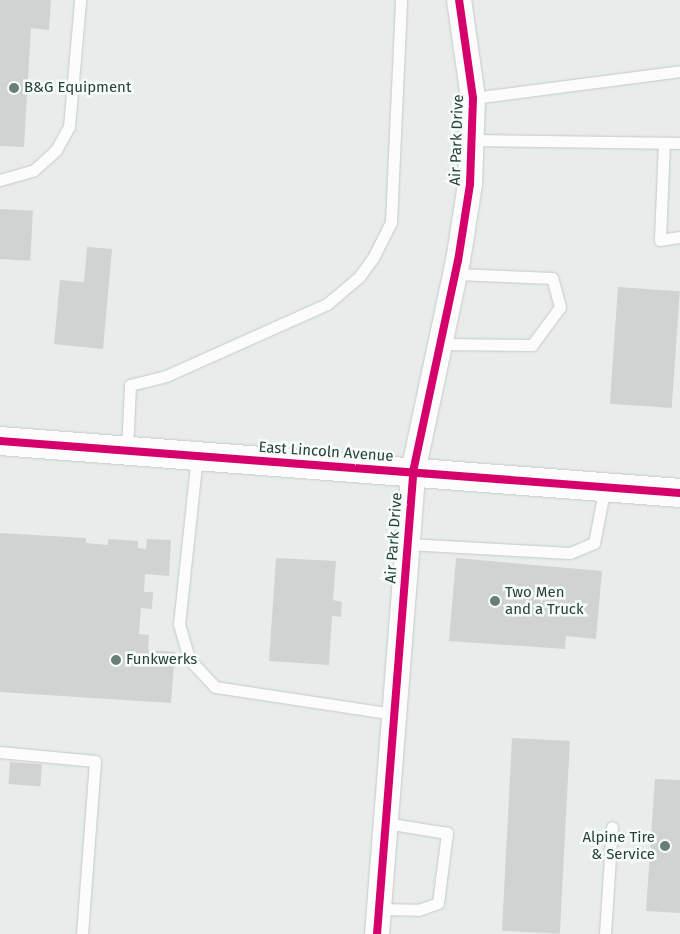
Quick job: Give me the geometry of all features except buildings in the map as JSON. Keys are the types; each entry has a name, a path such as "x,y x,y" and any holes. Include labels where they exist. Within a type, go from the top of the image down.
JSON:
{"street":[{"name":"Air Park Drive","path":"377,934 413,472 456,274 470,184 473,98 459,0"},
{"name":"East Lincoln Avenue","path":"0,441 680,493"}],"lane":[{"path":"0,180 34,170 56,150 69,127 80,0"},
{"path":"126,451 130,385 166,376 327,304 359,277 373,258 391,222 401,0"},
{"path":"473,98 680,71"},
{"path":"473,140 680,144"},
{"path":"664,143 660,240 680,237"},
{"path":"440,344 532,345 560,307 552,278 456,274"},
{"path":"197,456 180,624 188,659 215,687 394,714"},
{"path":"407,544 570,552 594,543 605,487"},
{"path":"0,752 95,760 82,934"},
{"path":"379,909 418,910 438,902 447,833 385,823"},
{"path":"605,934 612,827"}],"cycle path":[{"path":"377,934 413,472 458,261 470,184 473,98 459,0"},
{"path":"0,441 680,493"}],"place":[{"name":"B&G Equipment","path":"14,88"},
{"name":"Two Men and a Truck","path":"495,601"},
{"name":"Funkwerks","path":"116,660"},
{"name":"Alpine Tire & Service","path":"665,846"}]}
